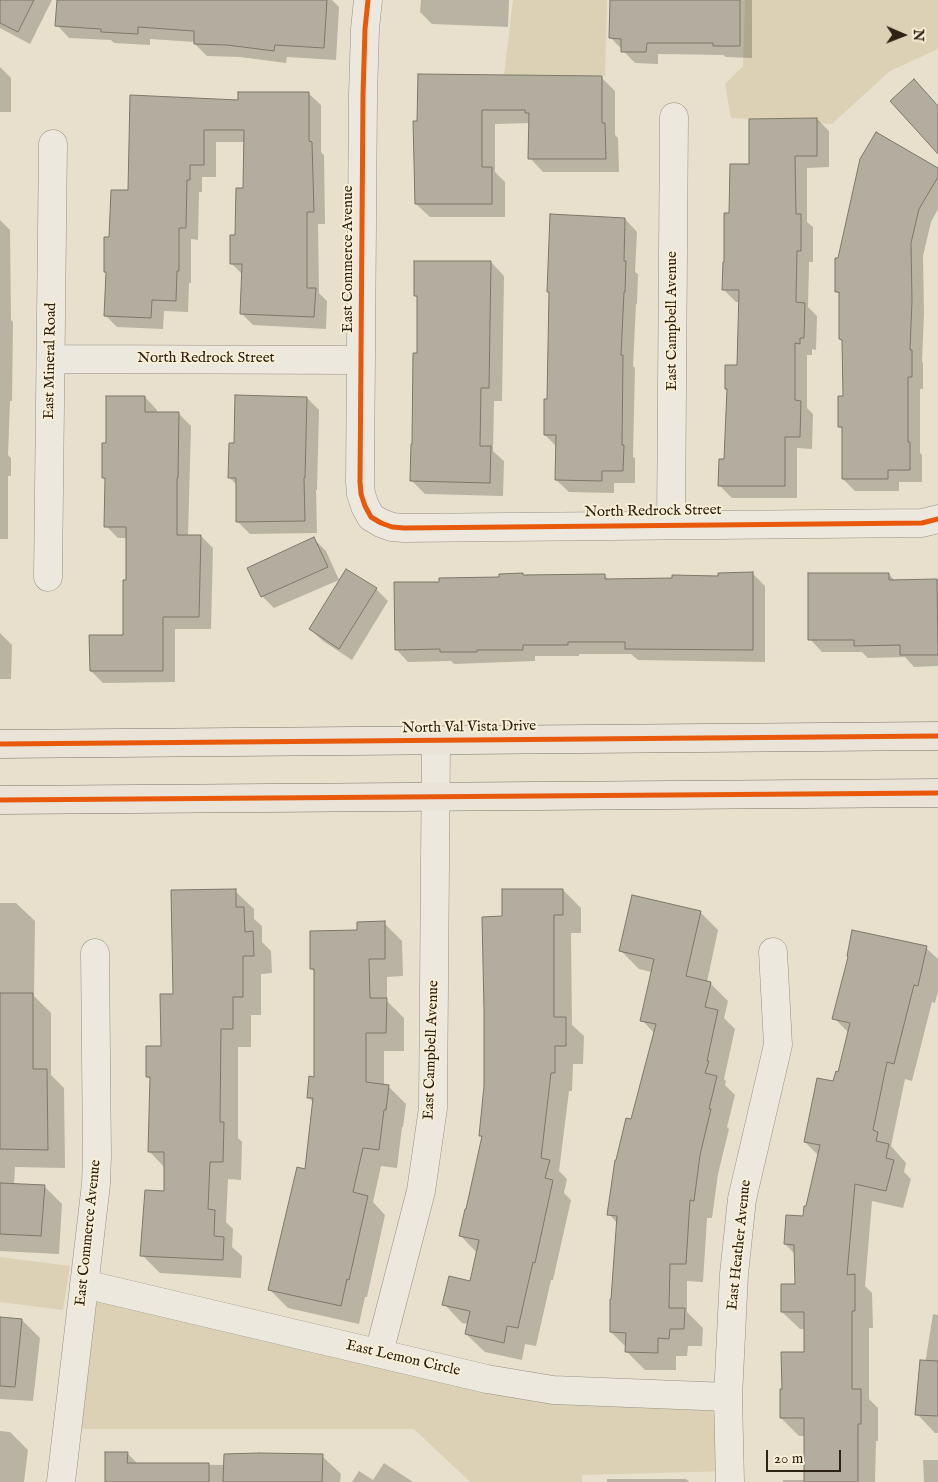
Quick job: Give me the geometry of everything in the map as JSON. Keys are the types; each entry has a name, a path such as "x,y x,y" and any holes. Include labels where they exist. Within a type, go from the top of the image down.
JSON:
{"main road":[{"name":"North Val Vista Drive","path":"0,744 938,736"},
{"path":"0,800 938,792"}],"street":[{"name":"East Commerce Avenue","path":"368,0 363,95 360,482 361,494 371,516"},
{"name":"East Campbell Avenue","path":"671,525 674,116"},
{"name":"East Mineral Road","path":"48,577 53,144"},
{"name":"North Redrock Street","path":"51,359 361,360"},
{"name":"North Redrock Street","path":"371,516 381,523 392,527 404,528 922,523 938,519"},
{"name":"East Campbell Avenue","path":"379,1353 421,1191 433,1108 436,740"},
{"name":"East Heather Avenue","path":"730,1482 728,1397 734,1274 742,1199 778,1046 773,952"},
{"name":"East Commerce Avenue","path":"61,1482 93,1212 97,1156 95,953"},
{"name":"East Lemon Circle","path":"84,1284 487,1379 553,1390 728,1397"}],"shaded area":[{"path":"513,0 607,0 605,76 504,75"},
{"path":"745,0 938,0 938,49 890,71 832,124 731,118 725,84 743,66"},
{"path":"0,1257 70,1266 63,1310 0,1302"},
{"path":"84,1284 487,1379 728,1397 730,1471 582,1475 582,1482 470,1482 414,1429 67,1429"}],"building":[{"path":"0,0 34,0 18,32 0,23"},
{"path":"57,0 327,0 324,48 275,45 274,51 227,45 194,44 194,31 138,27 138,34 101,32 101,29 55,26"},
{"path":"610,0 740,0 740,46 713,46 713,43 647,43 646,52 621,52 621,39 609,38"},
{"path":"418,74 602,76 602,123 605,123 606,159 528,159 529,113 525,113 525,110 482,110 482,167 492,167 492,204 415,204 413,121 417,121"},
{"path":"914,79 938,106 938,154 890,101"},
{"path":"238,92 309,92 309,141 312,142 314,212 307,212 307,288 316,288 314,317 240,314 242,264 230,264 230,235 235,235 236,188 243,188 244,130 204,130 204,165 190,165 190,180 187,180 186,228 179,228 179,271 177,271 176,301 152,300 151,318 104,316 106,272 104,272 104,237 109,237 111,190 128,190 130,95 238,100"},
{"path":"817,118 817,156 795,156 796,214 801,214 801,251 797,251 796,302 805,303 804,338 800,338 800,344 795,343 795,400 801,401 800,437 785,437 785,486 718,486 719,459 724,459 727,389 725,389 725,365 737,365 739,290 722,290 724,213 729,213 730,164 749,164 749,119"},
{"path":"876,132 938,168 938,177 919,209 911,243 912,301 910,350 912,350 912,377 908,377 910,470 888,470 888,479 842,479 842,427 838,427 838,396 843,396 842,340 839,339 839,292 835,292 835,258 838,258 860,159"},
{"path":"550,214 625,218 624,261 626,261 621,355 623,355 623,471 602,471 602,481 555,480 556,435 544,435 544,399 547,399 549,292 547,292"},
{"path":"414,261 491,261 489,388 481,388 480,446 491,446 490,483 410,481 413,353 417,353 417,296 414,296"},
{"path":"235,395 307,397 304,478 305,521 236,522 236,478 228,478 229,443 234,443"},
{"path":"106,396 145,396 145,412 179,412 177,535 201,535 199,617 163,617 163,671 90,671 89,635 123,635 123,580 126,580 126,527 104,527 105,478 102,478 102,443 106,443"},
{"path":"314,537 328,567 261,597 247,568"},
{"path":"346,569 377,588 339,649 309,629"},
{"path":"753,572 753,650 625,649 625,642 568,642 568,645 523,645 523,650 440,652 440,649 395,650 394,582 439,582 439,578 499,577 499,574 523,573 523,575 605,574 605,579 672,578 672,575 718,576 718,573"},
{"path":"808,573 889,573 889,580 937,579 938,655 900,655 900,645 854,646 854,640 808,640"},
{"path":"236,889 236,907 244,907 245,932 253,931 254,956 243,956 243,997 233,997 233,1029 221,1029 220,1122 224,1122 223,1162 210,1162 208,1209 215,1210 214,1236 224,1237 223,1260 140,1256 145,1190 164,1191 164,1152 148,1152 150,1077 146,1077 146,1046 161,1046 160,994 173,994 171,890"},
{"path":"502,889 563,889 563,915 554,915 554,1017 566,1017 566,1046 555,1046 555,1073 551,1073 541,1158 550,1160 545,1178 553,1180 535,1263 533,1262 518,1328 507,1326 504,1343 465,1334 470,1311 442,1305 449,1276 470,1281 479,1240 459,1236 482,1136 479,1136 484,1086 482,917 502,916"},
{"path":"632,895 701,911 686,976 711,982 705,1007 718,1010 705,1073 717,1076 700,1155 694,1201 690,1200 686,1264 670,1264 669,1308 685,1308 684,1329 670,1329 669,1339 658,1338 658,1353 625,1352 626,1333 610,1332 610,1299 617,1216 607,1215 615,1160 626,1118 631,1119 656,1024 640,1021 654,959 619,951"},
{"path":"385,921 385,959 369,959 370,998 387,998 386,1033 366,1033 366,1082 389,1085 379,1150 363,1148 353,1192 368,1196 349,1280 347,1279 341,1306 268,1290 297,1167 305,1169 313,1098 307,1098 309,1076 314,1077 314,969 310,969 310,931 357,930 357,922"},
{"path":"852,930 927,946 918,986 914,985 894,1064 887,1062 873,1130 878,1132 876,1141 889,1144 886,1158 894,1160 886,1191 855,1184 847,1275 855,1274 855,1311 852,1311 852,1389 861,1389 861,1424 858,1424 858,1482 804,1482 804,1418 780,1418 780,1389 782,1389 781,1352 804,1352 804,1312 781,1312 781,1284 795,1284 794,1245 784,1244 786,1215 803,1216 820,1145 804,1142 817,1078 833,1081 836,1071 838,1072 850,1023 832,1019 848,957"},
{"path":"0,993 33,993 33,1069 47,1069 48,1150 0,1149"},
{"path":"0,1183 45,1185 41,1236 0,1234"},
{"path":"0,1317 22,1319 15,1387 0,1386"},
{"path":"920,1360 938,1361 938,1416 915,1415"},
{"path":"105,1452 128,1452 127,1463 209,1463 209,1482 105,1482"},
{"path":"224,1454 323,1454 322,1482 223,1482"}],"cycle path":[{"path":"368,0 363,95 360,482 361,494 371,517 392,527 404,528 922,523 938,519"},
{"path":"0,744 938,736"},
{"path":"0,800 938,793"}]}
